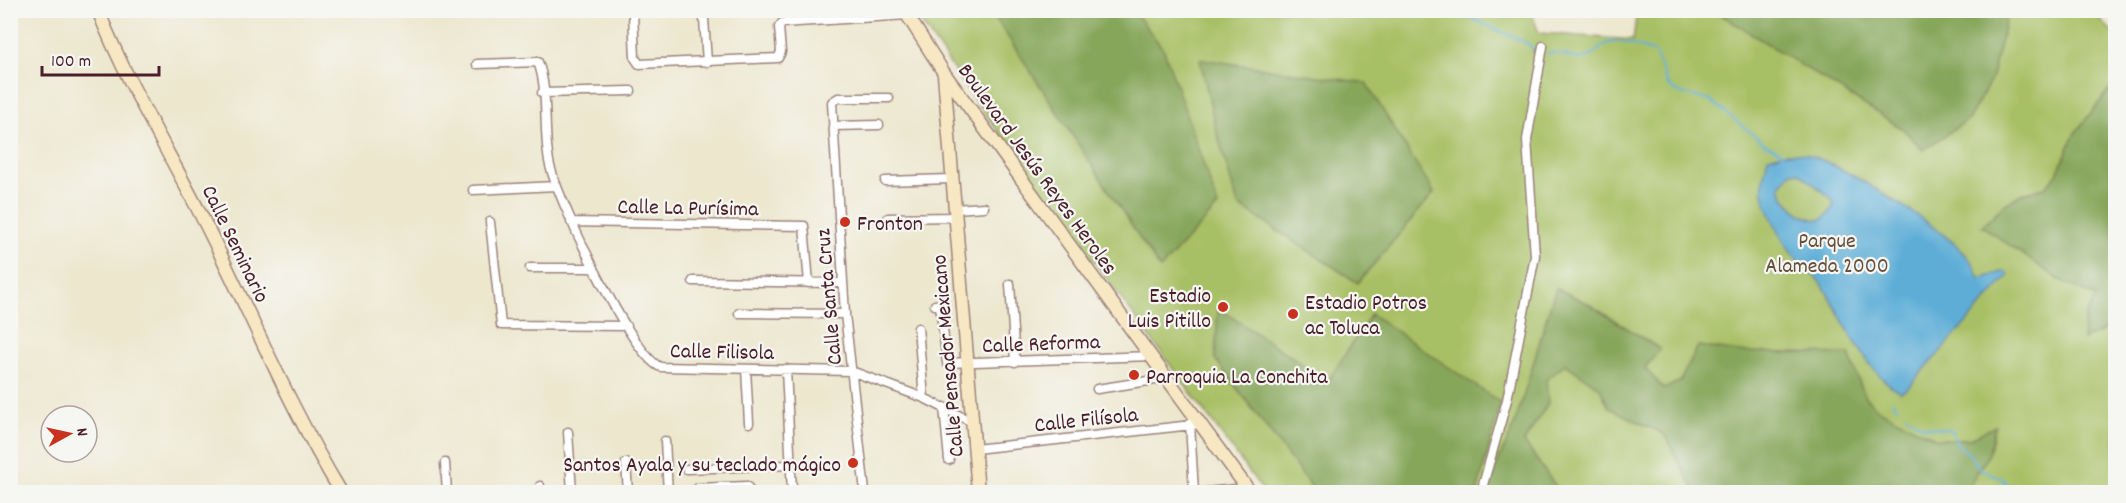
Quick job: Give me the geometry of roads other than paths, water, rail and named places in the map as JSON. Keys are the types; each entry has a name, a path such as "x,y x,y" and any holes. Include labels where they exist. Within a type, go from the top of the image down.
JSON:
{"main road":[{"name":"Calle Seminario","path":"98,10 228,268 267,355 307,433 341,492"},
{"name":"Boulevard Jesús Reyes Heroles","path":"906,13 944,73 1168,378 1196,424 1249,490"},
{"name":"Calle Pensador Mexicano","path":"944,73 978,492"}],"street":[{"path":"633,13 636,62 707,62 780,57 778,27 785,22 906,13"},
{"path":"704,19 707,62"},
{"path":"1481,492 1507,400 1535,256 1527,140 1543,46"},
{"name":"Calle Filisola","path":"477,64 538,62 549,161 556,186 594,268 646,357 656,366 851,371 924,398 972,422"},
{"path":"543,93 631,91"},
{"name":"Calle Santa Cruz","path":"864,492 845,314 833,99 889,98"},
{"path":"833,126 879,125"},
{"path":"885,181 951,179"},
{"path":"473,190 556,186"},
{"path":"888,218 955,213 984,207"},
{"path":"490,222 501,325 627,326"},
{"name":"Calle La Purísima","path":"571,222 804,226 810,283"},
{"path":"530,268 594,268"},
{"path":"693,281 843,283"},
{"path":"1010,284 1015,362"},
{"name":"Calle Reforma","path":"937,305 947,363 1152,356"},
{"path":"739,314 845,314"},
{"path":"918,328 924,398"},
{"path":"746,369 748,423"},
{"path":"786,369 792,492"},
{"path":"1097,389 1168,378"},
{"path":"944,408 949,460"},
{"path":"1194,492 1196,424"},
{"name":"Calle Filísola","path":"975,449 1196,424"},
{"path":"568,432 572,492"},
{"path":"665,441 668,492"},
{"path":"445,463 447,492"},
{"path":"626,463 628,492"},
{"path":"687,469 790,465"},
{"path":"698,488 747,486 750,492"},
{"path":"1206,492 1249,490"}],"water":[{"path":"1783,153 1797,153 1822,160 1914,213 1953,243 1968,258 1980,279 2005,271 2009,275 1907,389 1901,392 1878,374 1857,346 1823,285 1802,266 1785,242 1773,221 1763,193 1763,179 1768,157","holes":["1791,172 1798,172 1831,198 1834,205 1824,218 1808,218 1795,210 1785,198 1780,186"]}],"waterway":[{"path":"1453,10 1527,43 1537,53"},
{"path":"1548,53 1580,59 1592,55 1604,45 1613,42 1632,44 1655,52 1667,84 1674,91 1711,101 1764,143 1783,153"},
{"path":"1892,401 1897,407"},
{"path":"1906,415 1922,426 1952,430 1957,443 1979,467 2002,479 2011,492"}],"place":[{"name":"Fronton","path":"845,222"},
{"name":"Estadio Luis Pitillo","path":"1223,307"},
{"name":"Estadio Potros ac Toluca","path":"1293,314"},
{"name":"Parroquia La Conchita","path":"1134,375"},
{"name":"Santos Ayala y su teclado mágico","path":"853,463"}],"park label":[{"name":"Parque Alameda 2000","path":"1827,252"}]}
